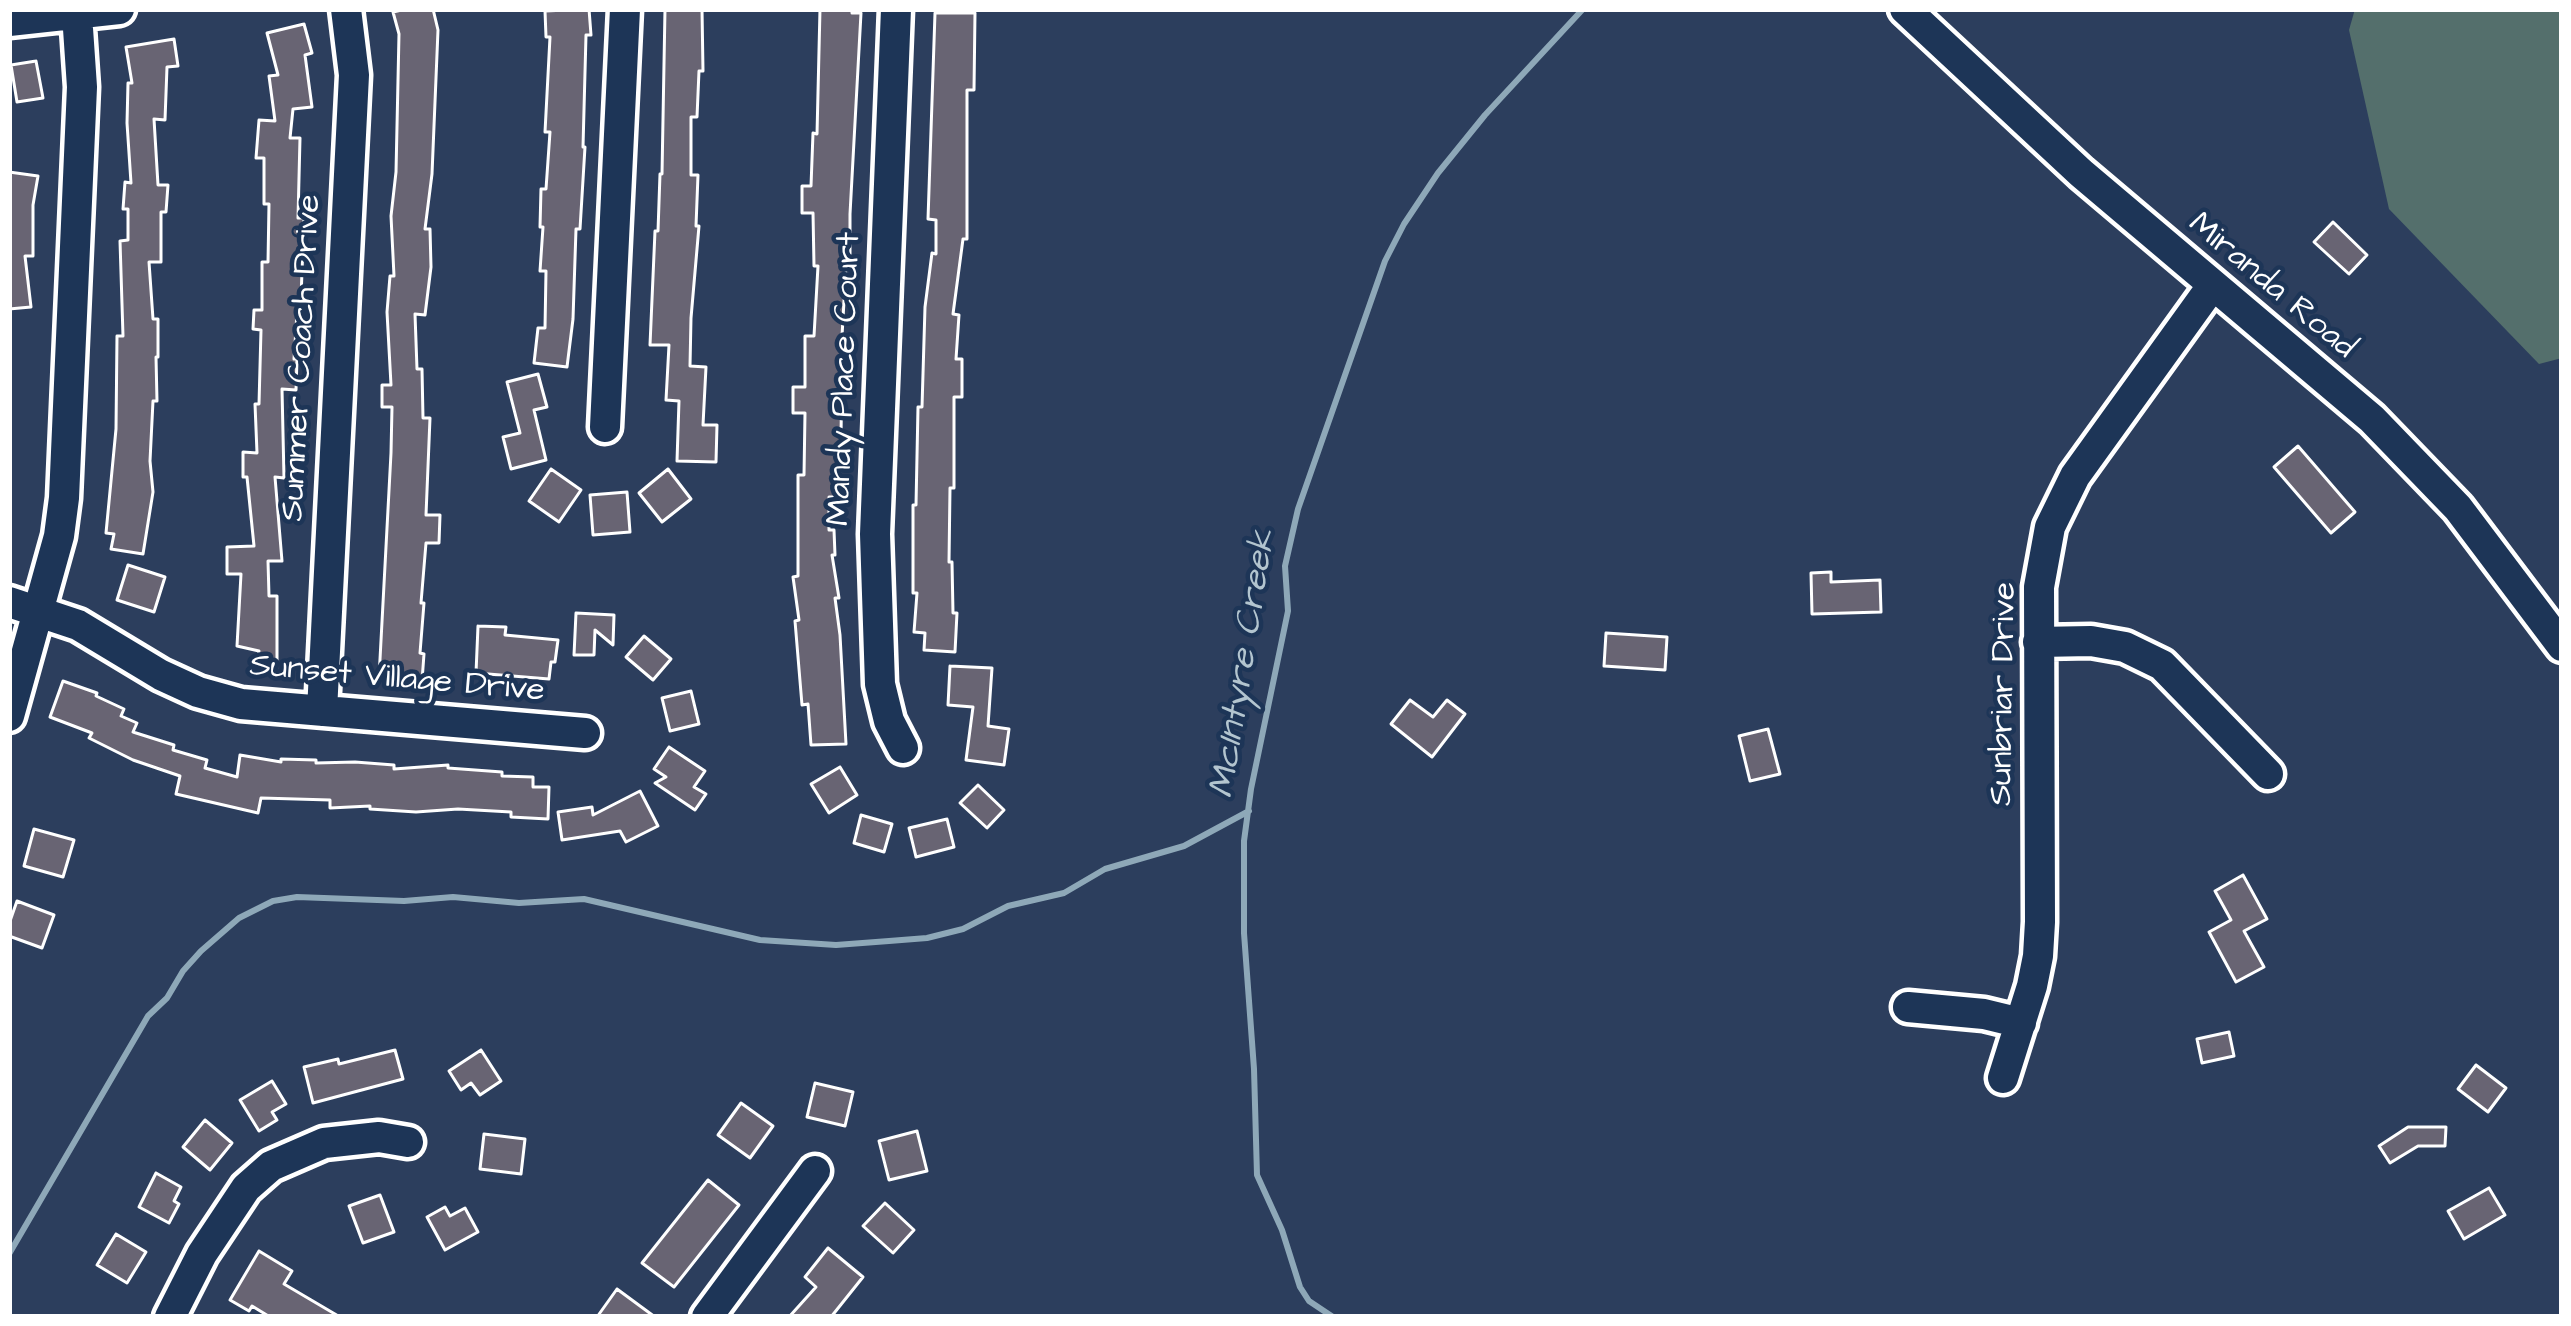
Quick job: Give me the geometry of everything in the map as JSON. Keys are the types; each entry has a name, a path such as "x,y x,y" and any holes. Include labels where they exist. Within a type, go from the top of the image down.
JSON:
{"street":[{"path":"9,22 119,9"},
{"name":"Summer Coach Drive","path":"322,711 354,75 346,9"},
{"path":"605,427 625,9"},
{"name":"Mandy Place Court","path":"896,9 875,534 880,684 889,721 903,748"},
{"name":"Miranda Road","path":"1905,9 2081,173 2372,418 2482,536 2562,646"},
{"path":"9,716 59,536 64,498 81,110 77,14"},
{"name":"Sunbriar Drive","path":"2003,1078 2032,986 2040,922 2039,587 2050,527 2074,476 2212,286"},
{"name":"Sunset Village Drive","path":"9,602 78,625 161,675 216,698 266,707 585,733"},
{"path":"2038,642 2091,641 2125,647 2162,664 2268,774"},
{"path":"1909,1007 1984,1014 2021,1023"},
{"path":"170,1317 202,1254 246,1188 271,1166 324,1143 352,1138 408,1142"},
{"path":"707,1317 815,1171"}],"green space":[{"path":"2355,9 2562,9 2562,358 2539,364 2389,209 2349,30"}],"building":[{"path":"433,9 438,30 425,229 430,229 431,267 425,315 415,314 423,418 430,418 426,515 440,515 439,543 426,543 422,681 379,678 392,407 382,407 382,385 391,385 387,312 390,276 394,276 391,216 399,34 393,12"},
{"path":"589,9 580,229 576,229 567,367 534,363 538,328 545,328 546,271 540,271 540,227 550,132 545,132 550,37 546,37 545,11"},
{"path":"665,9 702,9 703,71 699,71 697,117 691,117 691,175 698,175 699,226 690,366 706,367 703,425 717,425 716,462 677,461 679,401 666,400 669,345 650,345 662,174"},
{"path":"820,9 861,13 850,266 846,266 842,336 840,497 829,497 846,744 811,745 808,704 802,705 793,577 798,576 798,475 804,475 805,413 793,413 793,387 805,387 805,336 814,336 818,266 814,266 813,213 802,213 802,186 811,186 813,133 817,134"},
{"path":"935,13 975,13 974,90 967,90 967,239 963,239 953,314 959,315 956,359 962,359 962,397 954,397 954,488 950,488 955,652 924,650 925,633 914,632 918,407 922,407 925,307 932,253 936,254 936,220 928,219"},
{"path":"304,24 312,53 305,55 312,107 293,109 290,138 300,138 298,218 304,218 296,390 282,389 284,478 275,477 282,561 268,561 269,596 277,596 277,660 257,661 259,651 237,646 241,574 227,574 227,547 254,546 243,452 257,453 261,330 253,329 254,310 262,310 262,262 268,262 264,158 256,158 259,120 275,121 269,76 278,75 267,33"},
{"path":"174,39 178,66 167,67 165,120 154,119 158,185 168,185 166,212 161,212 161,262 149,262 158,357 150,461 153,492 143,554 111,549 114,534 106,533 116,429 117,336 123,336 120,241 128,240 128,209 123,209 125,182 131,183 127,123 128,83 132,83 126,47"},
{"path":"36,61 43,98 17,102 11,65"},
{"path":"9,172 38,176 33,256 25,256 31,307 9,309"},
{"path":"2333,222 2367,255 2349,274 2314,242"},
{"path":"538,374 547,407 534,410 546,460 511,469 503,437 520,433 507,382"},
{"path":"2298,446 2355,512 2331,533 2274,467"},
{"path":"551,469 581,490 559,522 529,501"},
{"path":"668,469 691,499 662,522 639,493"},
{"path":"627,492 630,532 593,535 590,495"},
{"path":"128,565 165,577 154,612 117,600"},
{"path":"1831,572 1831,582 1880,580 1881,612 1812,614 1811,573"},
{"path":"576,613 614,615 613,645 595,630 594,655 574,655"},
{"path":"478,626 506,627 505,635 558,640 549,679 476,673"},
{"path":"1606,633 1667,637 1665,670 1604,666"},
{"path":"644,636 671,659 653,680 626,657"},
{"path":"950,666 992,668 988,726 1009,729 1004,765 966,760 973,707 948,705"},
{"path":"63,681 124,709 121,716 137,723 133,732 207,760 205,768 237,777 240,755 281,762 355,762 394,765 394,769 448,765 502,772 502,776 533,777 533,787 549,787 548,819 458,809 330,808 330,800 261,798 258,813 176,794 180,776 133,760 89,738 92,733 50,717"},
{"path":"691,691 699,724 670,731 662,698"},
{"path":"1410,700 1433,717 1447,700 1465,714 1432,757 1391,724"},
{"path":"1768,729 1780,774 1750,781 1739,736"},
{"path":"669,747 705,771 694,787 706,794 695,810 655,783 666,777 654,769"},
{"path":"840,767 857,795 829,813 811,784"},
{"path":"978,785 1004,810 987,828 960,803"},
{"path":"640,791 658,826 626,842 620,831 562,840 558,812 592,807 593,815"},
{"path":"861,815 892,824 884,852 854,843"},
{"path":"947,819 954,847 916,857 909,828"},
{"path":"34,829 74,840 63,877 24,866"},
{"path":"2243,875 2267,919 2244,931 2264,967 2236,982 2209,932 2231,920 2215,891"},
{"path":"17,901 54,915 42,948 9,936"},
{"path":"2229,1032 2234,1056 2202,1063 2197,1039"},
{"path":"395,1050 403,1079 313,1103 304,1067"},
{"path":"481,1050 501,1081 480,1095 471,1083 461,1090 449,1071"},
{"path":"2476,1065 2506,1088 2488,1112 2458,1089"},
{"path":"272,1081 286,1104 272,1112 277,1120 259,1131 240,1100"},
{"path":"815,1083 853,1092 845,1126 807,1117"},
{"path":"741,1103 773,1126 750,1158 718,1135"},
{"path":"205,1120 232,1143 210,1170 183,1147"},
{"path":"2408,1127 2446,1127 2445,1146 2418,1146 2390,1163 2379,1146"},
{"path":"917,1131 927,1171 889,1180 879,1141"},
{"path":"484,1134 525,1139 521,1174 480,1169"},
{"path":"156,1173 181,1187 169,1223 139,1207"},
{"path":"708,1180 739,1205 674,1287 642,1263"},
{"path":"2489,1188 2505,1215 2464,1239 2448,1211"},
{"path":"380,1195 394,1232 363,1243 349,1206"},
{"path":"885,1203 914,1230 893,1253 863,1226"},
{"path":"445,1207 450,1216 465,1208 478,1232 445,1250 427,1217"},
{"path":"116,1234 146,1252 127,1283 97,1265"},
{"path":"828,1248 863,1277 831,1317 789,1317 816,1287 805,1277"},
{"path":"259,1251 292,1271 284,1284 340,1317 270,1317 230,1300"},
{"path":"617,1289 655,1317 597,1317"}],"waterway":[{"name":"McIntyre Creek","path":"1333,1317 1309,1301 1300,1287 1282,1230 1257,1175 1244,841 1288,611 1285,566 1298,509 1385,261 1404,224 1485,115 1583,9"},
{"path":"9,1254 148,1016 201,951 239,918 273,901 297,897 404,901 453,897 519,903 584,899 760,940 836,945 927,938 963,929 1008,906 1064,893 1105,869 1184,846 1249,811"}]}
